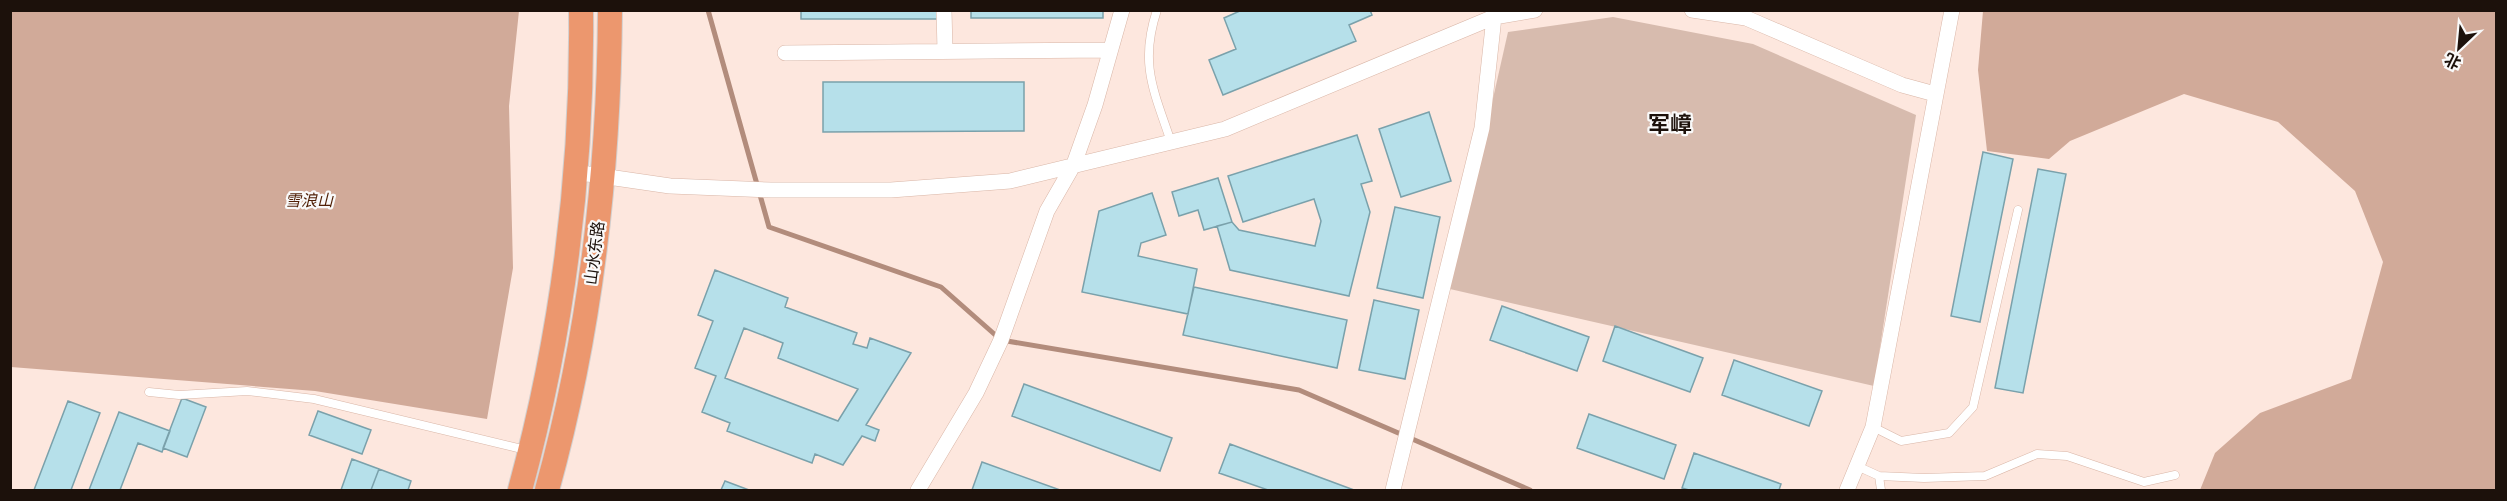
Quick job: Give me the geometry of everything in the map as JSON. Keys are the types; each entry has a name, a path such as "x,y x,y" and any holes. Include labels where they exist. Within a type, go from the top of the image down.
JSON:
{"highway":[{"name":"山水东路","path":"520,490 558,310 566,258 574,172 581,10"},
{"name":"山水东路","path":"547,490 569,406 591,279 603,176 610,10"}],"street":[{"path":"944,10 945,51"},
{"path":"918,490 976,393 1001,340 1047,211 1074,164 1122,10"},
{"path":"574,172 670,186 771,190 891,190 1010,181 1226,129 1494,17 1534,10"},
{"path":"1692,10 1746,18 1902,85 1935,94"},
{"path":"1847,490 1873,428 1952,10"},
{"path":"1394,490 1482,128 1494,17"},
{"path":"785,53 1110,50"}],"lane":[{"path":"1157,10 1150,32 1147,54 1149,76 1171,142"},
{"path":"1873,428 1901,441 1949,433 1972,407 2018,210"},
{"path":"149,392 179,395 247,391 314,399 530,451"},
{"path":"1857,466 1879,476 1924,478 1985,476 2037,454 2067,456 2144,482 2175,475"},
{"path":"1879,476 1881,490"}],"shaded area":[{"path":"1613,17 1753,44 1916,115 1874,386 1450,289 1508,32"}],"green space":[{"name":"雪浪山","path":"10,11 519,11 509,106 513,268 487,419 315,391 11,367"},
{"path":"1983,11 2496,11 2496,490 2200,490 2215,453 2260,413 2351,379 2383,262 2355,191 2278,122 2184,94 2070,141 2049,159 1987,151 1978,70"}],"building":[{"path":"801,10 939,10 939,19 801,19"},
{"path":"971,10 1103,10 1103,18 971,18"},
{"path":"1242,10 1370,10 1372,15 1349,25 1356,41 1223,95 1209,60 1236,49 1224,18"},
{"path":"823,82 1024,82 1024,131 823,132"},
{"path":"1429,112 1451,181 1401,197 1379,129"},
{"path":"1357,135 1372,181 1361,184 1370,212 1349,296 1230,270 1217,226 1232,222 1239,230 1315,246 1321,221 1314,199 1243,222 1228,176"},
{"path":"1983,152 2013,159 1980,322 1951,316"},
{"path":"2038,169 2066,174 2023,393 1995,388"},
{"path":"1218,178 1232,222 1204,230 1198,210 1179,216 1172,192"},
{"path":"1152,193 1166,235 1141,243 1138,256 1197,269 1188,314 1082,292 1099,211"},
{"path":"1395,207 1440,217 1423,298 1377,288"},
{"path":"715,270 788,298 785,307 857,333 853,344 867,348 870,338 911,353 866,425 879,430 875,441 862,436 843,465 815,454 812,463 727,431 730,423 702,412 716,376 695,368 713,321 698,315","holes":["744,328 783,343 778,358 858,389 838,421 725,378"]},
{"path":"1194,287 1347,320 1337,368 1183,335"},
{"path":"1374,300 1419,310 1405,379 1359,370"},
{"path":"1502,306 1589,337 1577,371 1490,340"},
{"path":"1615,326 1703,358 1690,392 1603,361"},
{"path":"1734,360 1822,391 1809,426 1722,395"},
{"path":"1024,384 1172,438 1160,471 1012,416"},
{"path":"182,398 206,407 187,457 163,448"},
{"path":"68,401 100,413 71,490 34,490"},
{"path":"318,411 371,430 362,454 309,435"},
{"path":"119,412 170,431 162,452 138,443 120,490 89,490"},
{"path":"1589,414 1676,445 1664,479 1577,448"},
{"path":"1230,444 1354,490 1268,490 1219,473"},
{"path":"1694,453 1781,484 1779,490 1689,490 1682,488"},
{"path":"352,459 379,469 371,490 341,490"},
{"path":"982,462 1060,490 972,490"},
{"path":"379,469 411,481 408,490 371,490"},
{"path":"725,481 749,490 721,490"}],"waterway":[{"path":"708,10 769,227 941,287 1001,340 1299,390 1530,490"}],"district":[{"name":"军嶂","path":"1670,124"}]}
